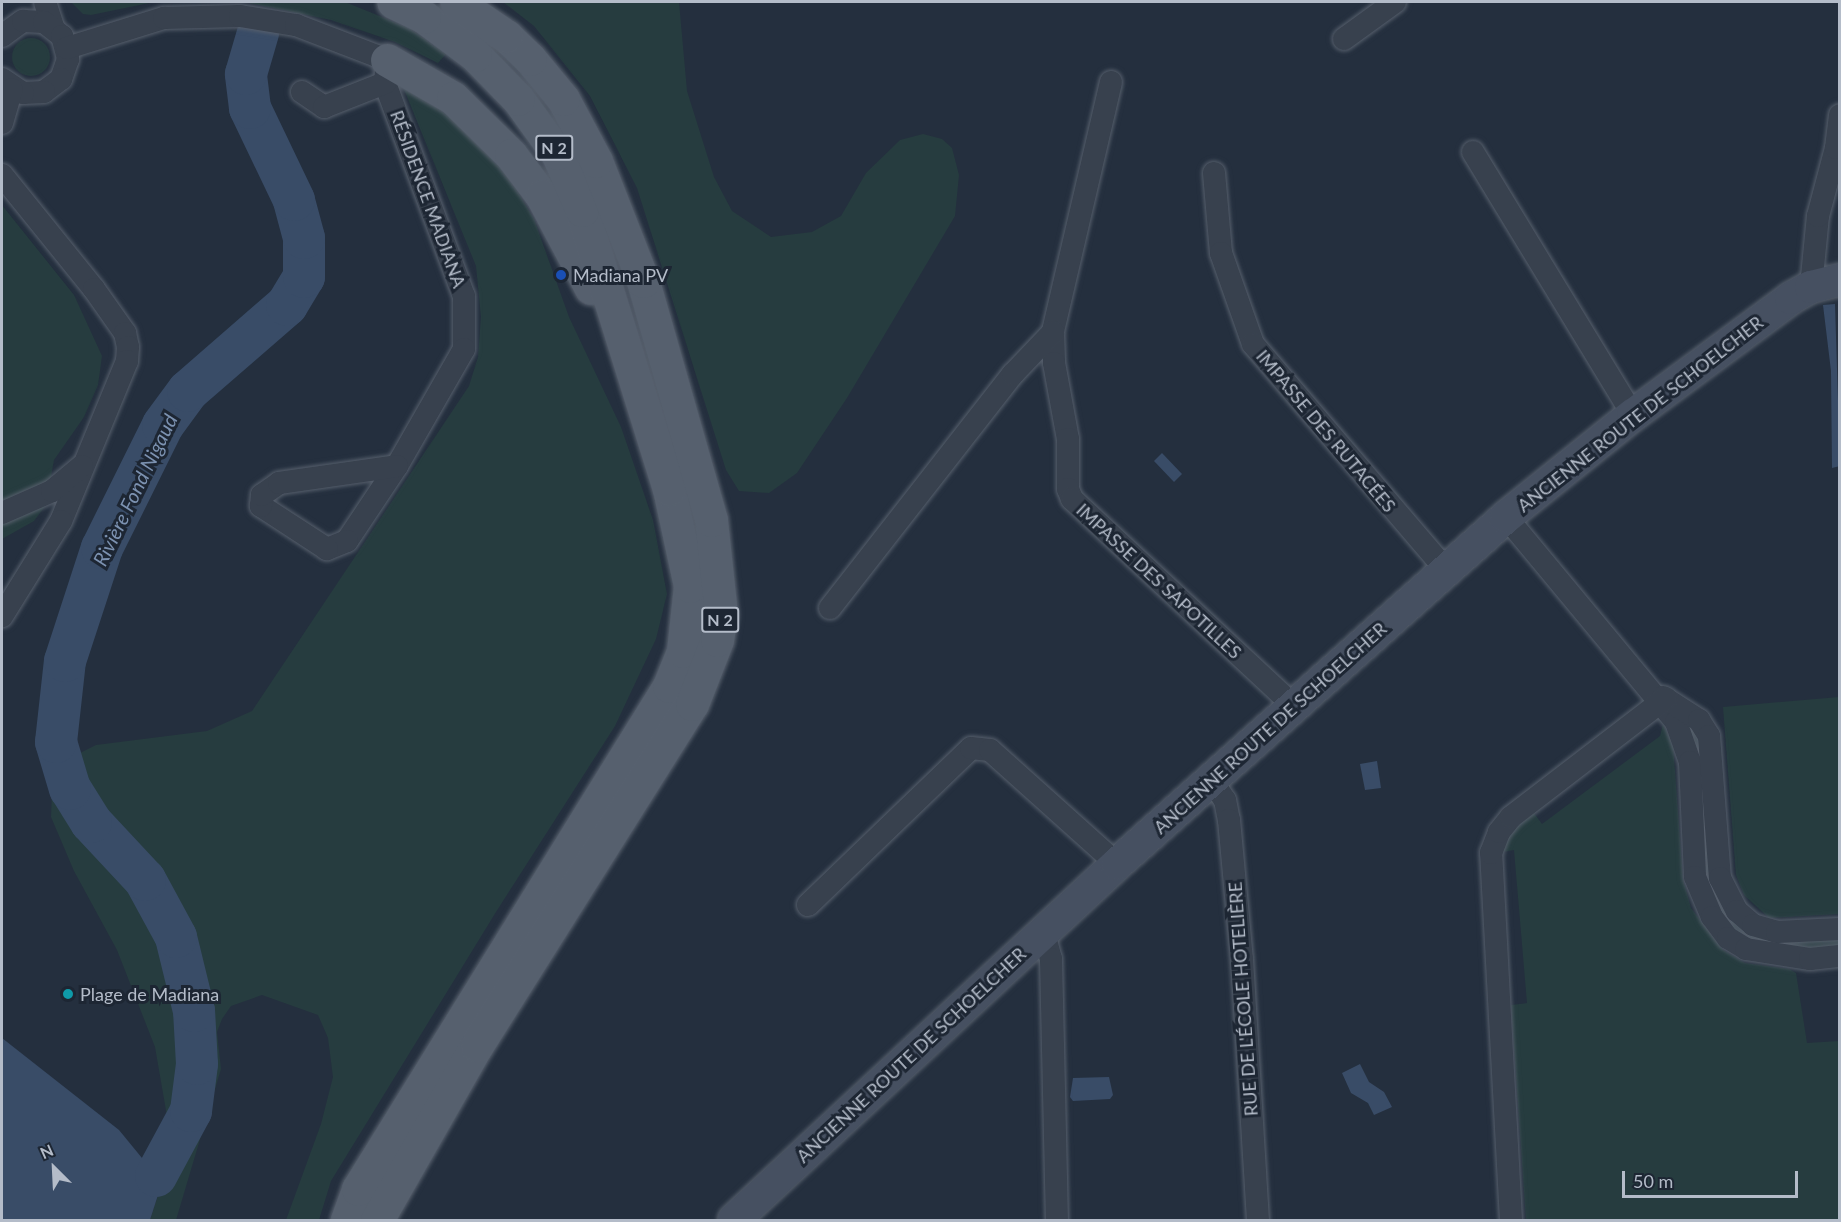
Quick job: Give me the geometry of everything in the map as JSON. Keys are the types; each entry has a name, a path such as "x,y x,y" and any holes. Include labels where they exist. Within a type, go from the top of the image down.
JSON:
{"main road":[{"name":"N 2","path":"347,1221 358,1189 669,686 683,651 690,586 687,559 669,489 582,210 557,153 518,99 475,54 424,17 393,2"},
{"name":"N 2","path":"377,1221 477,1045 692,704 717,640 721,614 711,520 643,281 596,161 563,99 530,59 506,36 456,2"},
{"path":"386,71 453,98 511,154 542,196 626,356"},
{"name":"ANCIENNE ROUTE DE SCHOELCHER","path":"734,1221 1116,864 1506,518 1633,415 1825,284"}],"street":[{"path":"7,30 21,2"},
{"path":"2,123 7,84 33,94 53,87 66,69 67,48 53,27 45,2"},
{"path":"1344,39 1395,2"},
{"path":"67,48 164,18 240,16 296,25 386,71"},
{"path":"7,30 33,21 53,27"},
{"path":"302,92 324,107 386,71"},
{"name":"RÉSIDENCE MADIANA","path":"386,71 449,248 466,320 460,360 397,466 347,541 336,548 327,549 261,506 262,495 279,483 397,466"},
{"name":"IMPASSE DES SAPOTILLES","path":"1111,82 1053,332 1054,363 1068,439 1066,481 1072,499 1295,707"},
{"path":"1825,284 1818,216 1836,148 1839,115"},
{"path":"1473,152 1633,415"},
{"name":"IMPASSE DES RUTACÉES","path":"1214,173 1221,253 1253,344 1446,570"},
{"path":"2,175 125,333 127,361 89,459 61,521 2,616"},
{"path":"830,608 1013,374 1053,332"},
{"path":"2,513 52,491 89,459"},
{"path":"1506,518 1658,696 1676,722 1690,762 1695,877 1712,917 1728,938 1746,950 1810,959 1839,956"},
{"path":"1658,696 1699,720 1709,736 1719,878 1737,911 1753,925 1777,932 1839,929"},
{"path":"1511,1221 1491,853 1499,832 1511,817 1658,696"},
{"path":"808,905 961,755 971,748 990,750 1116,864"},
{"name":"RUE DE L'ÉCOLE HOTELIÈRE","path":"1212,781 1225,800 1230,832 1242,959 1258,1221"},
{"path":"1044,933 1051,959 1057,1221"}],"green space":[{"path":"71,2 154,2 91,15 83,14"},
{"path":"244,2 345,2 409,28 446,54 438,63 395,42 331,20"},
{"path":"503,2 679,2 687,91 714,177 732,211 771,237 812,232 841,216 866,173 900,140 923,134 942,139 952,148 959,175 955,216 847,398 797,473 769,493 739,491 726,470 637,188 590,96 534,26"},
{"path":"31,38 45,43 50,57 45,71 31,76 17,71 12,57 17,43"},
{"path":"401,82 437,104 495,154 534,219 569,317 621,427 653,520 667,594 656,639 615,726 496,912 331,1181 319,1220 286,1220 321,1124 333,1077 328,1038 318,1015 262,995 231,1006 222,1019 217,1032 221,1069 176,1220 150,1220 158,1195 156,1176 168,1122 155,1047 117,950 74,871 51,817 52,790 68,759 96,745 207,731 252,711 469,386 478,357 481,317 476,266"},
{"path":"2,205 74,295 102,356 98,385 84,417 54,460 46,505 34,521 2,539"},
{"path":"1839,697 1839,914 1769,918 1744,895 1736,875 1723,707"},
{"path":"1663,724 1673,744 1683,879 1691,908 1723,950 1745,963 1789,969 1796,973 1807,1043 1839,1041 1839,1220 1526,1220 1511,1005 1527,1003 1514,850 1502,852 1502,845 1531,809 1542,824 1660,736"},
{"path":"1687,724 1696,731 1701,742 1729,915 1839,938 1839,946 1791,950 1741,936 1721,918 1705,883"}],"water":[{"path":"1835,304 1840,466 1832,468 1831,371 1823,305"},
{"path":"1162,453 1182,474 1174,482 1154,461"},
{"path":"1377,761 1381,788 1365,790 1360,764"},
{"path":"2,1038 119,1130 151,1169 156,1176 158,1195 150,1220 2,1220"},
{"path":"1360,1064 1369,1082 1384,1092 1392,1107 1374,1115 1368,1103 1351,1093 1342,1073"},
{"path":"1109,1077 1113,1095 1110,1099 1073,1101 1070,1097 1073,1078"}],"waterway":[{"name":"Rivière Fond Nigaud","path":"156,1176 191,1111 197,1064 194,1011 176,937 145,880 91,822 70,789 56,742 65,661 102,548 163,425 188,391 287,305 304,277 304,238 294,200 250,108 246,74 258,33"}],"place":[{"name":"Madiana PV","path":"561,275"},
{"name":"Plage de Madiana","path":"68,994"}]}
